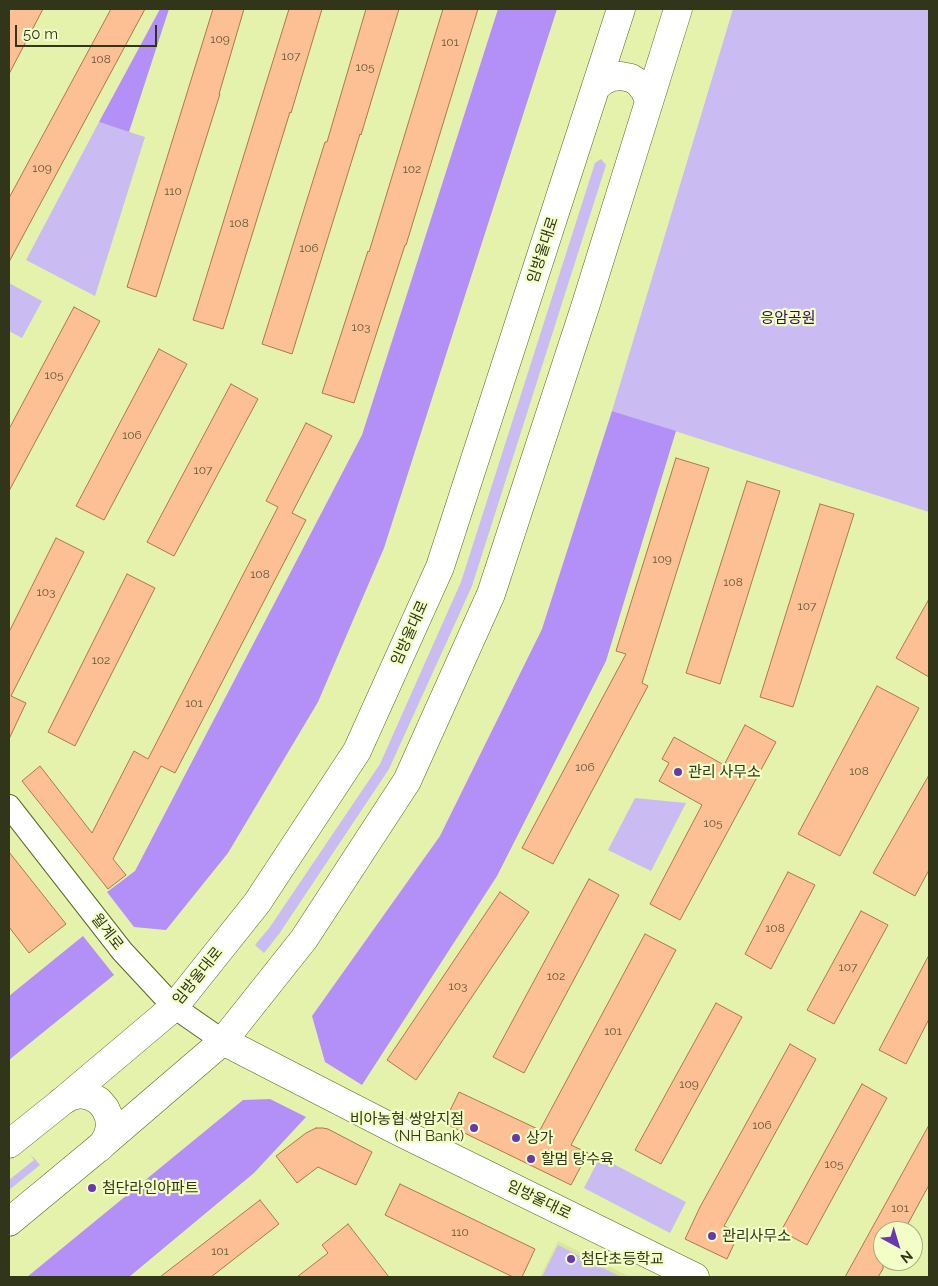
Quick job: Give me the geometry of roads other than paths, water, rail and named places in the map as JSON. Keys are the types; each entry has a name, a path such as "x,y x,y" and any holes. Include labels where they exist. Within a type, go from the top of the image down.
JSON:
{"main road":[{"name":"임방울대로","path":"9,1144 174,1007 257,903 357,751 440,567 621,9"},
{"path":"9,1222 223,1042 304,939 407,781 491,594 586,304 678,9"},
{"path":"596,87 612,77 630,78 645,91 649,102"},
{"name":"임방울대로","path":"223,1042 400,1132 695,1277"},
{"path":"59,1104 71,1096 81,1094 99,1101 105,1108 109,1116 110,1126 103,1144 96,1150"}],"street":[{"name":"월계로","path":"9,806 122,951 174,1007 223,1042"}],"place":[{"name":"관리 사무소","path":"678,772"},
{"name":"비아농협 쌍암지점 (NH Bank)","path":"474,1128"},
{"name":"상가","path":"516,1138"},
{"name":"할멈 탕수육","path":"531,1159"},
{"name":"첨단라인아파트","path":"92,1188"},
{"name":"관리사무소","path":"712,1236"},
{"name":"첨단초등학교","path":"571,1259"}],"park label":[{"name":"응암공원","path":"788,318"}]}
